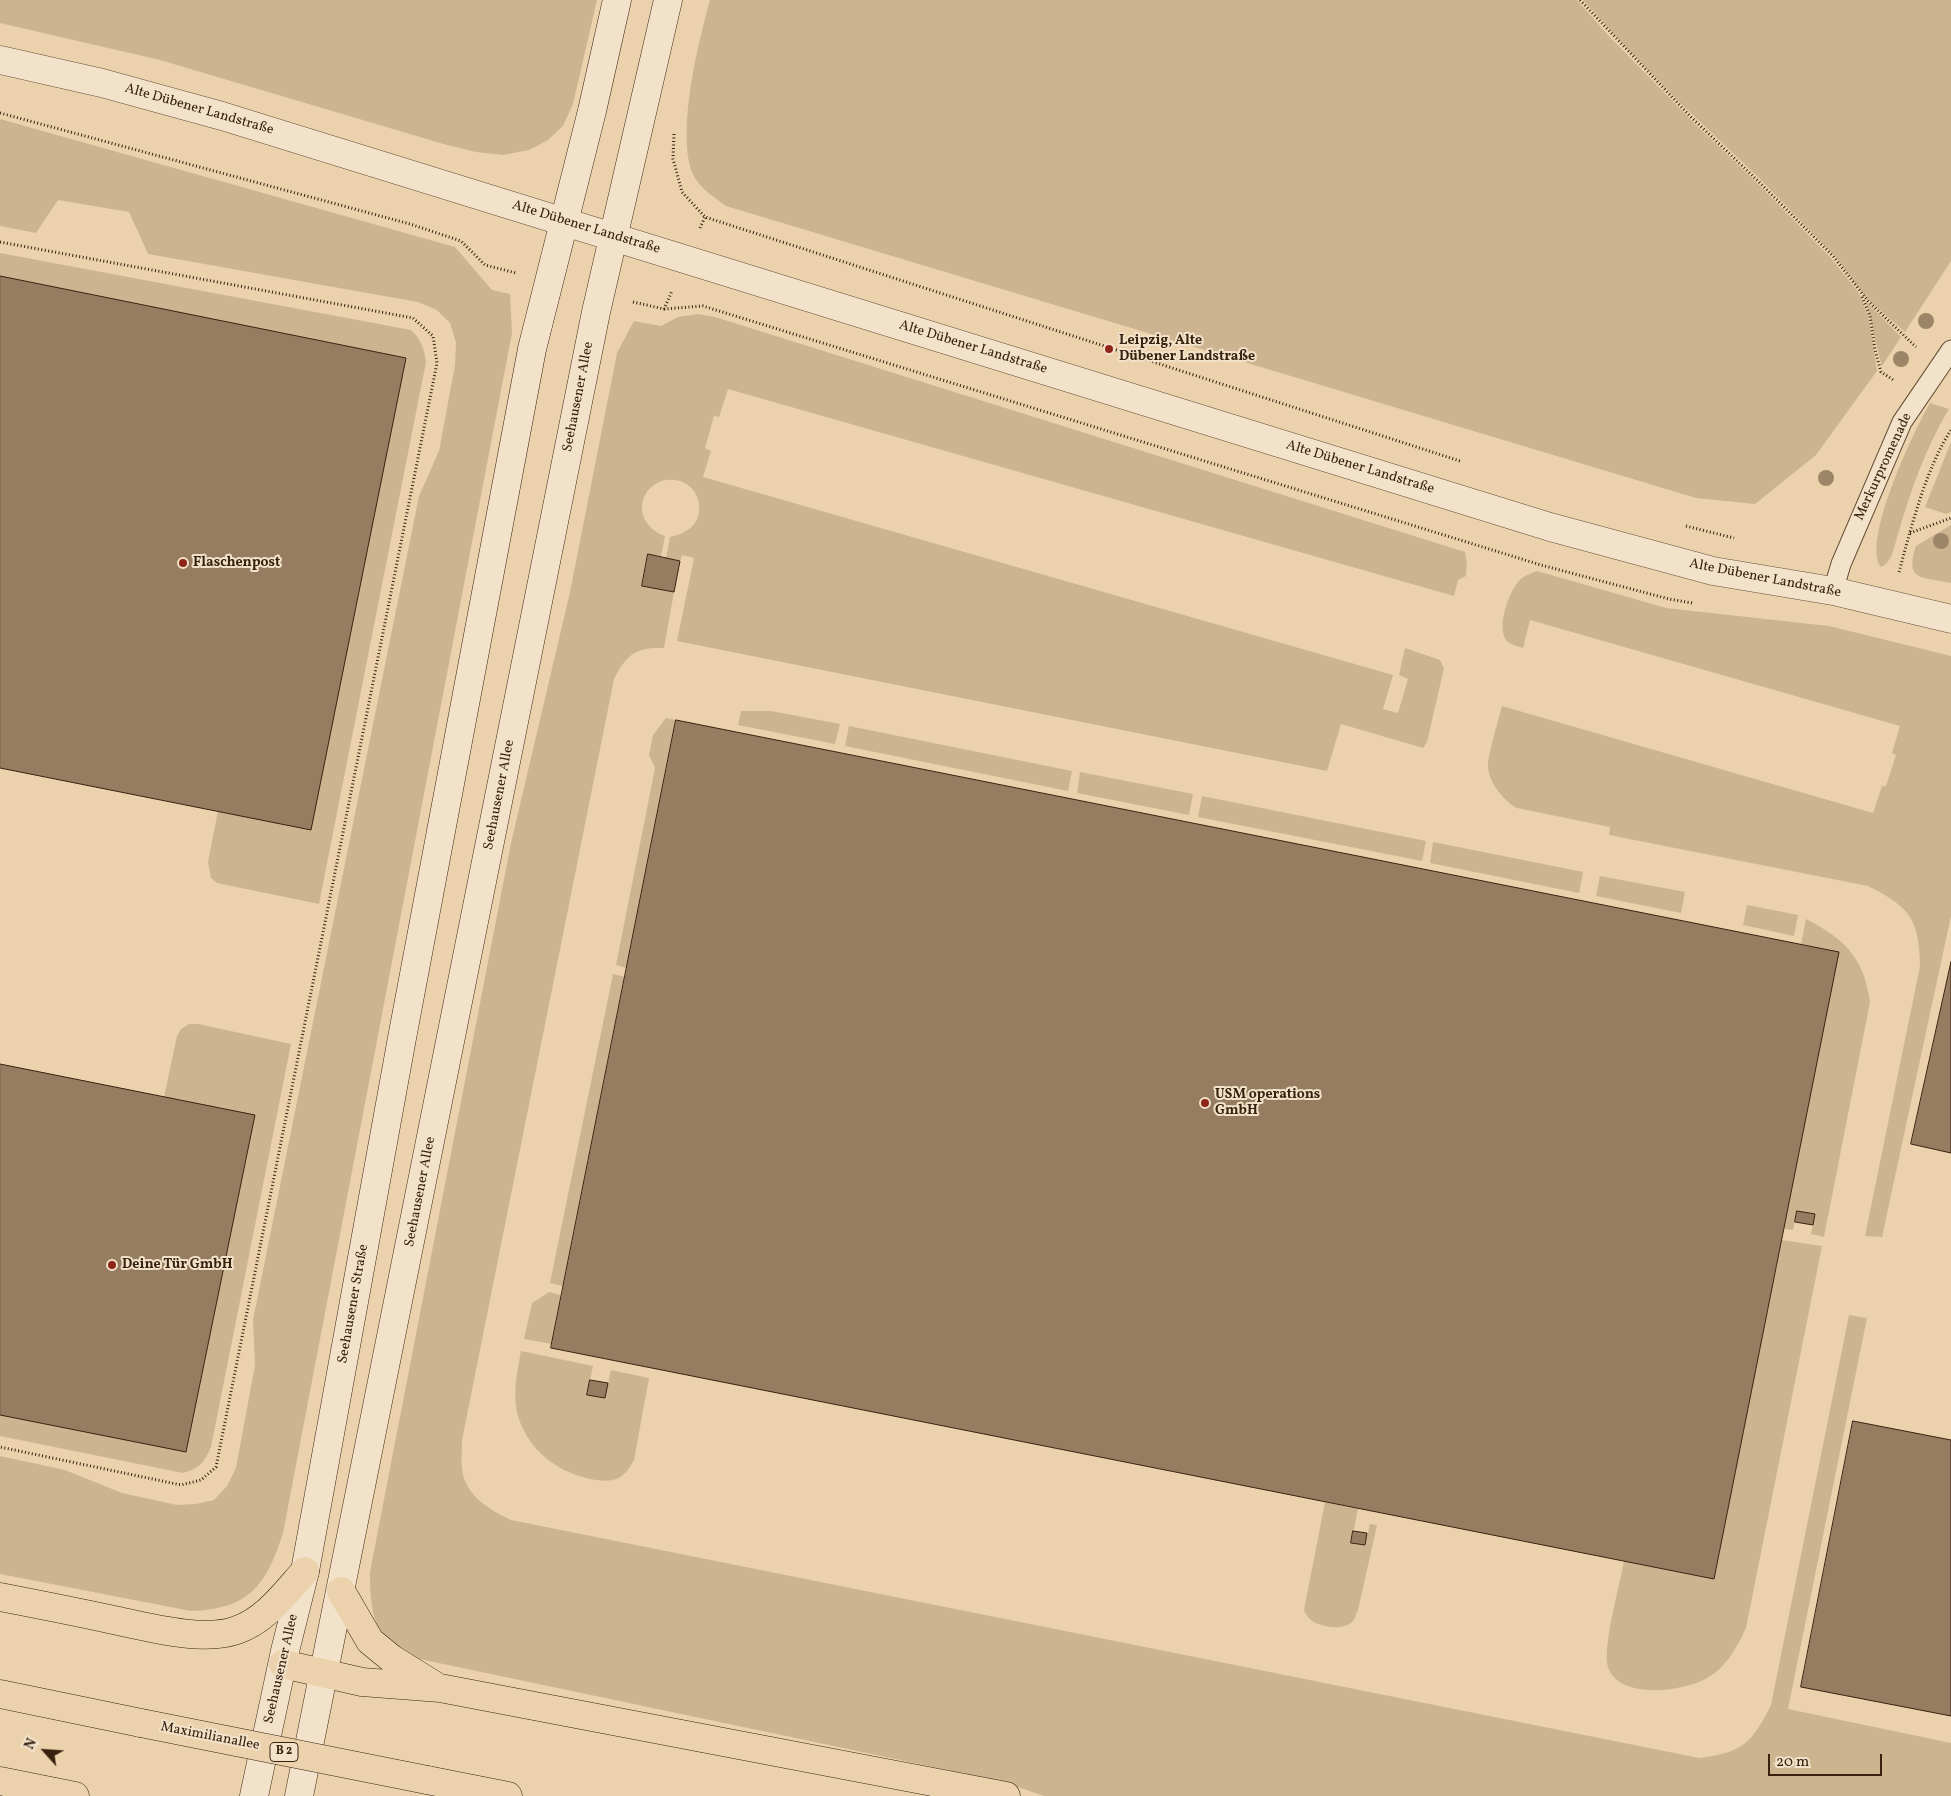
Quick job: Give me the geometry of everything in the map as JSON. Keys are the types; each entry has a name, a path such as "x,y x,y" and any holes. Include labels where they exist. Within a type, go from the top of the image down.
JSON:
{"highway":[{"path":"0,1597 162,1629 211,1635 236,1631 256,1620 275,1605 305,1571"},
{"path":"341,1591 370,1641 392,1659 440,1688"},
{"path":"283,1664 362,1682 440,1688 1006,1796"},
{"name":"Maximilianallee","path":"0,1694 508,1796"},
{"path":"0,1781 75,1796"}],"main road":[{"path":"548,282 592,111 616,0"},
{"name":"Seehausener Allee","path":"341,1591 600,294 668,0"},
{"name":"Alte Dübener Landstraße","path":"0,60 102,83 222,116 1550,527 1712,571 1833,591 1951,619"},
{"name":"Seehausener Straße","path":"305,1571 513,444 548,282"},
{"name":"Seehausener Allee","path":"254,1796 305,1571"},
{"path":"299,1796 341,1591"}],"lane":[{"name":"Merkurpromenade","path":"1833,591 1841,564 1902,422 1951,350"}],"path":[{"path":"1580,0 1690,116 1833,256 1868,301 1938,368"},
{"path":"0,113 410,224 462,241 485,265 548,282"},
{"path":"674,130 673,158 682,192 705,217 1465,463"},
{"path":"0,242 413,318 433,336 437,363 216,1467 201,1480 181,1485 0,1447"},
{"path":"600,294 664,309 687,259"},
{"path":"1861,292 1870,316 1875,350 1881,372 1919,397"},
{"path":"1890,604 1909,533 1943,442 1951,430"},
{"path":"1909,533 1951,518"},
{"path":"1682,525 1738,539"}],"shaded area":[{"path":"0,0 597,0 573,104 563,126 548,140 529,150 503,155 476,152 447,145 160,60 0,23"},
{"path":"710,0 1577,0 1608,35 1694,123 1755,181 1831,258 1859,293 1869,319 1877,371 1816,455 1755,504 1696,498 726,206 707,192 697,181 690,165 687,144 687,119 694,65"},
{"path":"1583,0 1951,0 1951,261 1905,332 1867,299 1835,256 1759,178 1678,101"},
{"path":"0,119 455,247 492,290 510,294 512,333 283,1533 270,1567 252,1591 241,1599 211,1609 191,1611 0,1574 0,1456 65,1470 122,1493 177,1505 196,1504 214,1500 227,1486 236,1468 255,1365 253,1320 419,496 439,451 455,365 456,343 450,323 437,310 418,302 148,254 129,212 58,200 36,233 0,226"},
{"path":"0,253 411,330 422,344 426,362 319,904 217,883 211,878 208,862 218,811 311,830 406,358 0,276"},
{"path":"1865,300 1901,337 1882,366 1870,316"},
{"path":"698,314 715,317 1465,552 1466,576 1458,580 1454,596 728,389 719,417 714,416 705,448 711,451 703,477 1393,675 1383,709 1398,713 1408,679 1399,675 1405,648 1440,660 1444,668 1427,742 1423,748 1341,724 1327,771 677,641 694,558 682,555 680,561 666,558 670,537 683,533 693,525 699,514 699,507 696,494 686,484 680,481 667,480 657,483 649,490 644,499 642,509 645,519 652,529 665,536 661,556 648,554 642,585 674,592 664,648 646,649 633,654 623,663 614,679 462,1440 464,1478 473,1494 487,1506 511,1520 1699,1758 1726,1753 1744,1744 1758,1729 1771,1705 1849,1315 1867,1318 1788,1709 1951,1743 1951,1796 1044,1796 1000,1781 410,1657 392,1647 384,1638 375,1620 373,1611 370,1572 511,843 570,592 617,353 634,321 661,326 678,317"},
{"path":"1930,403 1949,409 1919,470 1892,553 1885,565 1881,567 1877,554 1878,535 1883,511 1902,460"},
{"path":"1951,442 1951,512 1946,514 1925,507"},
{"path":"1951,525 1951,583 1924,578 1918,575 1914,572 1912,566 1916,546"},
{"path":"1537,571 1666,608 1829,626 1951,656 1951,916 1882,1237 1865,1236 1920,966 1914,926 1903,908 1868,886 1609,835 1610,827 1517,808 1507,801 1494,785 1489,773 1488,762 1502,706 1873,813 1882,786 1886,786 1896,755 1892,753 1900,726 1530,620 1523,648 1511,644 1504,636 1503,619 1505,609 1517,583 1527,575"},
{"path":"741,711 771,711 840,724 835,744 738,725"},
{"path":"666,718 676,720 627,968 616,965 655,768 649,755 653,735"},
{"path":"849,726 1072,771 1068,791 845,746"},
{"path":"1080,772 1193,794 1189,815 1077,793"},
{"path":"1202,796 1426,841 1422,861 1198,817"},
{"path":"1433,842 1583,872 1579,893 1430,863"},
{"path":"1600,876 1685,892 1681,913 1596,896"},
{"path":"1747,905 1798,915 1794,936 1743,925"},
{"path":"1806,919 1832,934 1850,952 1863,973 1870,1002 1824,1237 1811,1234 1815,1214 1797,1211 1793,1230 1784,1229 1839,952 1801,944"},
{"path":"613,974 625,977 563,1286 550,1283"},
{"path":"189,1024 198,1024 291,1044 211,1447 204,1461 194,1469 183,1473 0,1436 0,1415 186,1452 255,1116 164,1097 177,1036 181,1029"},
{"path":"1782,1240 1822,1246 1746,1628 1726,1662 1714,1673 1697,1683 1683,1687 1653,1690 1638,1689 1624,1685 1614,1678 1608,1667 1607,1646 1624,1561 1714,1579"},
{"path":"549,1292 561,1295 552,1344 524,1339 532,1303"},
{"path":"521,1351 593,1366 587,1395 605,1398 611,1370 649,1378 634,1460 626,1472 611,1480 590,1479 555,1465 537,1449 523,1428 516,1408 516,1384"},
{"path":"1325,1502 1358,1509 1351,1543 1365,1545 1370,1524 1377,1525 1358,1610 1353,1621 1336,1627 1323,1626 1317,1623 1308,1617 1304,1610"}],"building":[{"name":"Flaschenpost","path":"0,276 406,358 311,830 0,768"},
{"path":"648,554 680,561 674,592 642,586"},
{"name":"USM operations GmbH","path":"676,720 1839,952 1714,1579 551,1348"},
{"path":"1951,962 1951,1153 1911,1144"},
{"name":"Deine Tür GmbH","path":"0,1064 255,1115 186,1452 0,1415"},
{"path":"1797,1211 1815,1214 1813,1225 1795,1222"},
{"path":"590,1380 608,1383 605,1398 587,1395"},
{"path":"1853,1421 1951,1440 1951,1716 1801,1687"},
{"path":"1353,1531 1367,1533 1365,1545 1351,1543"}],"place":[{"name":"Leipzig, Alte Dübener Landstraße","path":"1109,349"},
{"name":"Flaschenpost","path":"183,563"},
{"name":"USM operations GmbH","path":"1205,1103"},
{"name":"Deine Tür GmbH","path":"112,1265"}]}
